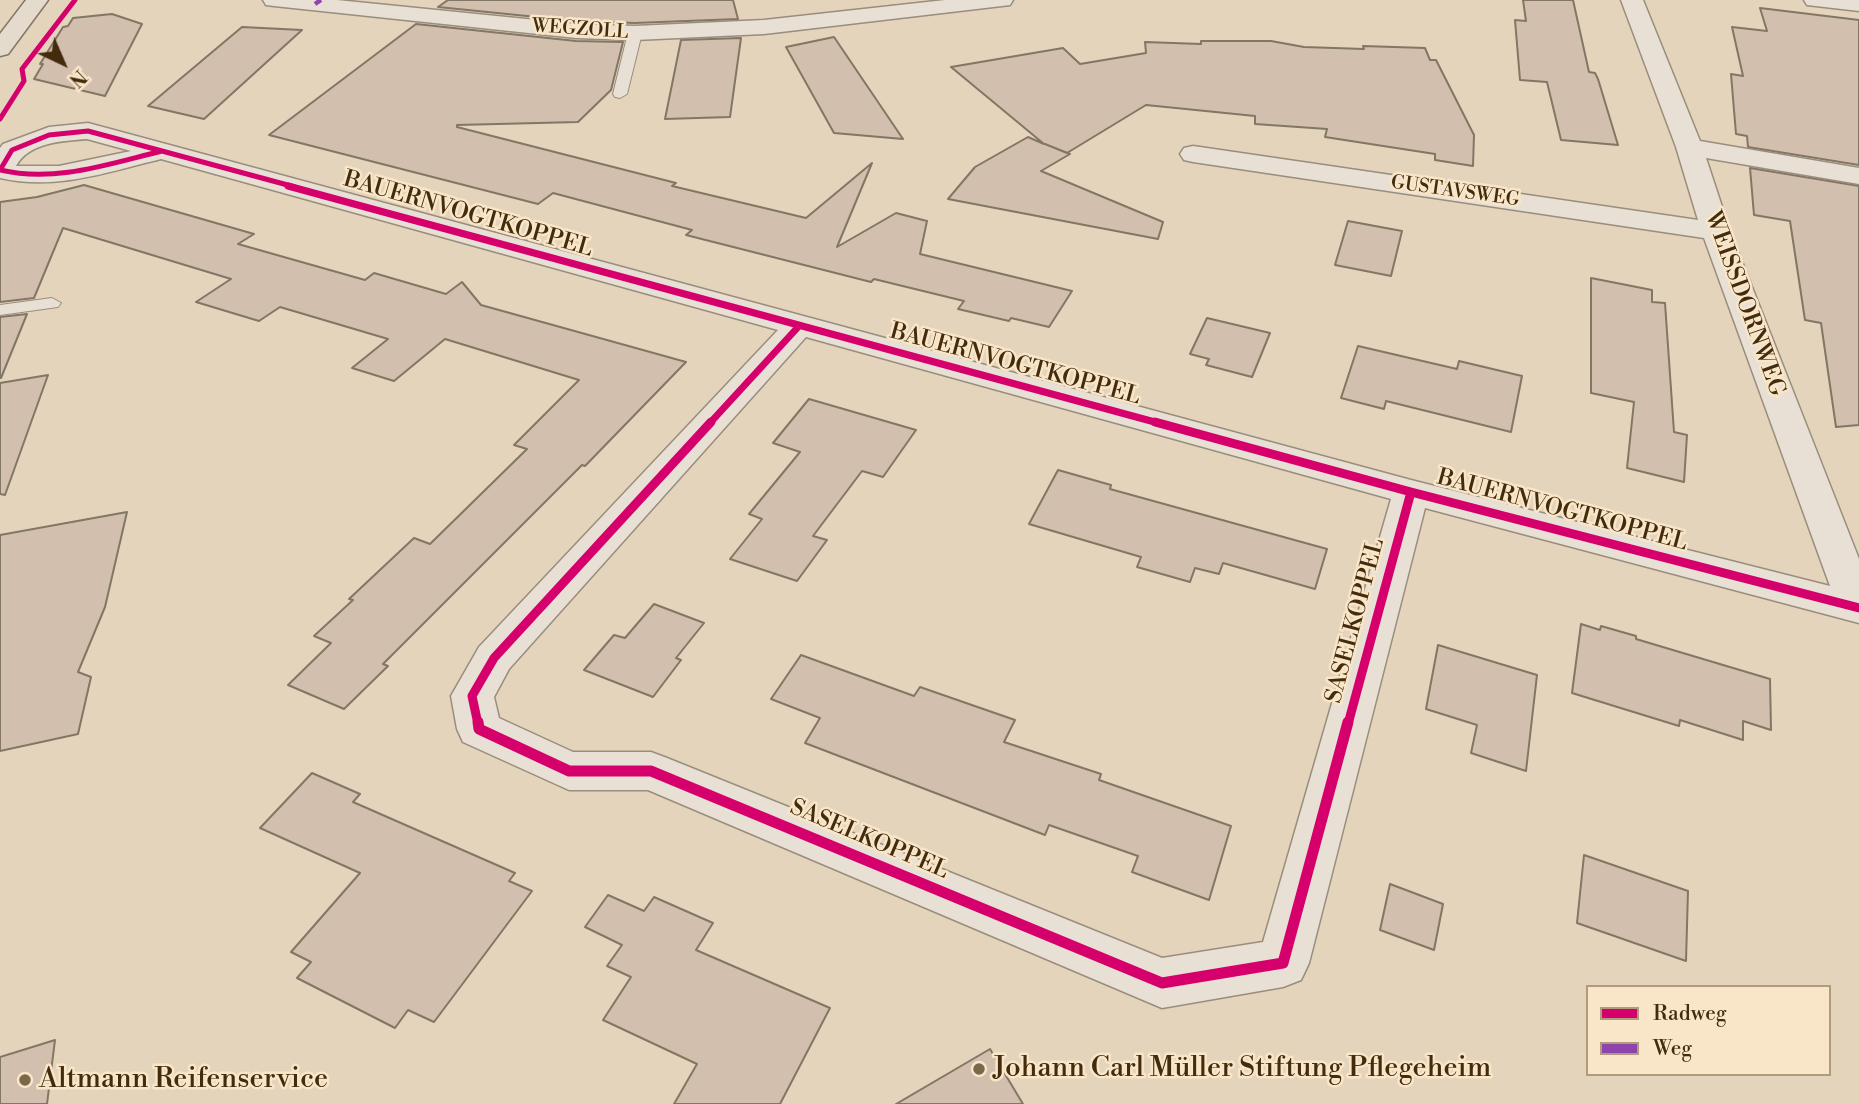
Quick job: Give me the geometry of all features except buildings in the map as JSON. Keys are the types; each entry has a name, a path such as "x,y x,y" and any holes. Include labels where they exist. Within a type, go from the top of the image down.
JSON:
{"main road":[{"path":"3,42 37,0"}],"street":[{"name":"WEGZOLL","path":"274,0 318,2 576,32 635,33 764,27 1002,0"},
{"path":"831,0 846,17"},
{"name":"WEISSDORNWEG","path":"1632,0 1689,147 1716,231 1858,608"},
{"path":"1815,0 1859,5"},
{"name":"BAUERNVOGTKOPPEL","path":"162,151 53,175 18,176 0,170 12,150 49,135 88,131 162,151 799,326 1411,492 1858,608"},
{"path":"1689,147 1859,176"},
{"name":"GUSTAVSWEG","path":"1193,153 1716,231"},
{"name":"SASELKOPPEL","path":"799,326 494,657 472,696 479,729 569,771 651,771 1163,983 1283,963 1411,492"}],"lane":[{"path":"620,94 635,33"},
{"path":"0,310 52,303"}],"marked path":[{"path":"315,4 321,0"}],"cycle path":[{"path":"0,119 24,81 22,69 75,0"},
{"path":"162,151 143,156 81,171 59,174 18,174 0,170 12,150 49,135 88,131 1411,492 1859,608"},
{"path":"799,326 494,658 472,696 479,729 569,771 651,771 1162,983 1283,963 1411,492"}],"place":[{"name":"Johann Carl Müller Stiftung Pflegeheim","path":"979,1069"},
{"name":"Altmann Reifenservice","path":"25,1080"}]}
